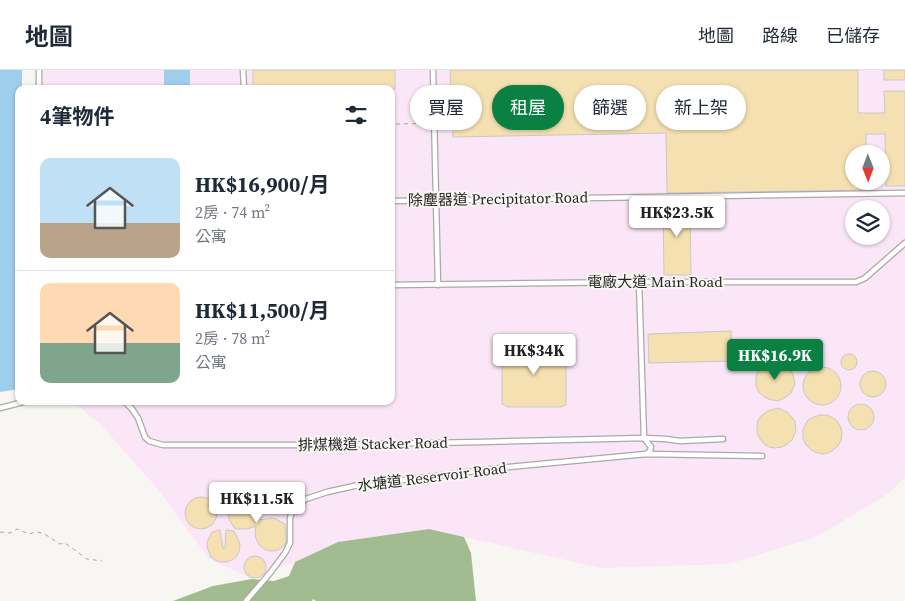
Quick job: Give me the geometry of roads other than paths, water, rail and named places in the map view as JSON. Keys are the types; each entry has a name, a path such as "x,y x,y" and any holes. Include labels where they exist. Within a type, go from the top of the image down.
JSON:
{"lane":[{"path":"39,70 39,85"},
{"path":"244,70 244,85"},
{"path":"433,70 438,284"},
{"name":"除塵器道 Precipitator Road","path":"395,200 905,193"},
{"name":"電廠大道 Main Road","path":"395,285 856,282 865,278 905,243"},
{"path":"639,282 644,438 651,447 650,451 646,454"},
{"path":"0,408 15,404"},
{"name":"排煤機道 Stacker Road","path":"128,405 135,414 145,437 149,441 163,445 341,444 644,438 680,441 723,439"},
{"name":"水塘道 Reservoir Road","path":"246,601 285,553 290,543 290,518 292,512 306,499 354,486 646,454 762,456"}],"water":[{"path":"0,70 22,70 22,85 15,85 15,390 0,392"},
{"path":"164,70 190,70 190,85 164,85"}]}
